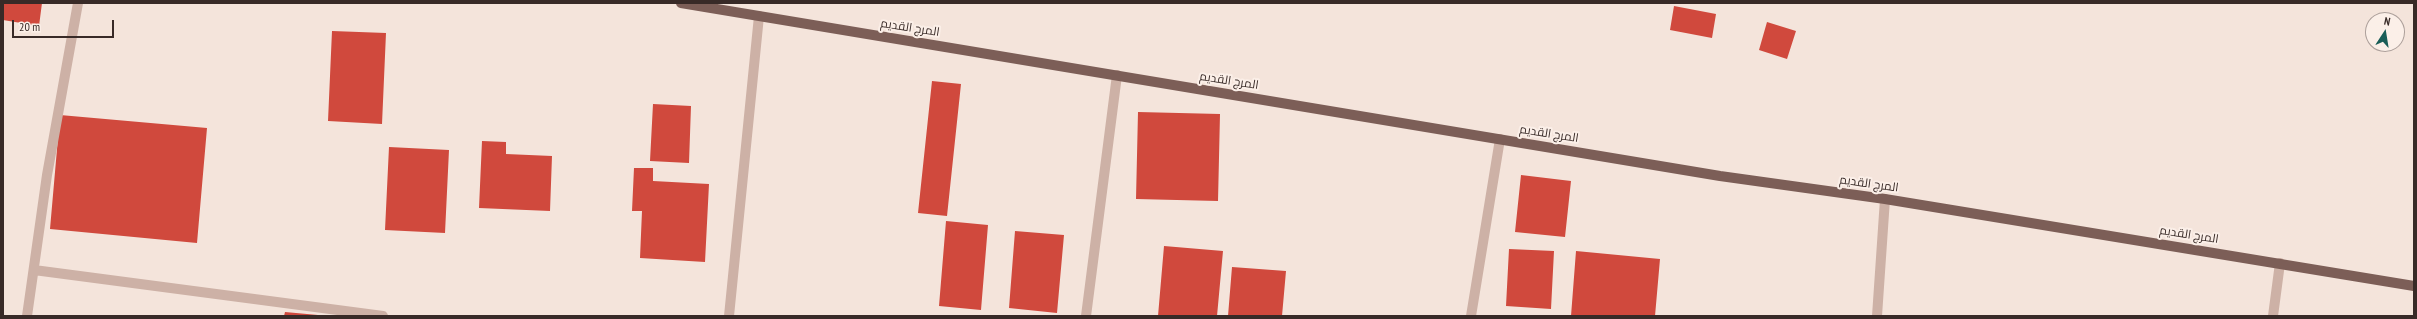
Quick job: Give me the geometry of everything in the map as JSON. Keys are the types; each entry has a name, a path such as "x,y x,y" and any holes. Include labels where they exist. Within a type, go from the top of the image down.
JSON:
{"main road":[{"name":"المرج القديم","path":"680,3 1720,176 1885,199 2414,286"}],"street":[{"path":"27,316 47,175 78,3"},
{"path":"730,316 759,16"},
{"path":"1086,316 1117,75"},
{"path":"1471,316 1500,139"},
{"path":"1877,316 1885,199"},
{"path":"2273,316 2280,263"},
{"path":"34,270 383,316"}],"building":[{"path":"3,3 42,3 39,26 3,20"},
{"path":"1674,6 1716,14 1712,38 1670,30"},
{"path":"1767,22 1796,31 1787,59 1759,50"},
{"path":"332,31 386,33 382,124 328,121"},
{"path":"932,81 961,84 947,216 918,213"},
{"path":"653,104 691,106 689,163 650,161"},
{"path":"1138,112 1220,114 1218,201 1136,199"},
{"path":"60,115 207,128 197,243 50,229"},
{"path":"482,141 506,142 506,154 552,156 550,211 479,208"},
{"path":"389,147 449,150 445,233 385,230"},
{"path":"634,168 653,168 653,181 709,184 705,262 640,258 642,211 632,211"},
{"path":"1521,175 1571,181 1565,237 1515,232"},
{"path":"946,221 988,225 981,310 939,306"},
{"path":"1015,231 1064,235 1057,313 1009,308"},
{"path":"1164,246 1223,251 1217,316 1158,316"},
{"path":"1509,249 1554,251 1551,309 1506,306"},
{"path":"1576,251 1660,259 1655,316 1571,316"},
{"path":"1232,267 1286,271 1282,316 1228,316"},
{"path":"285,312 318,315 318,316 284,316"}]}
